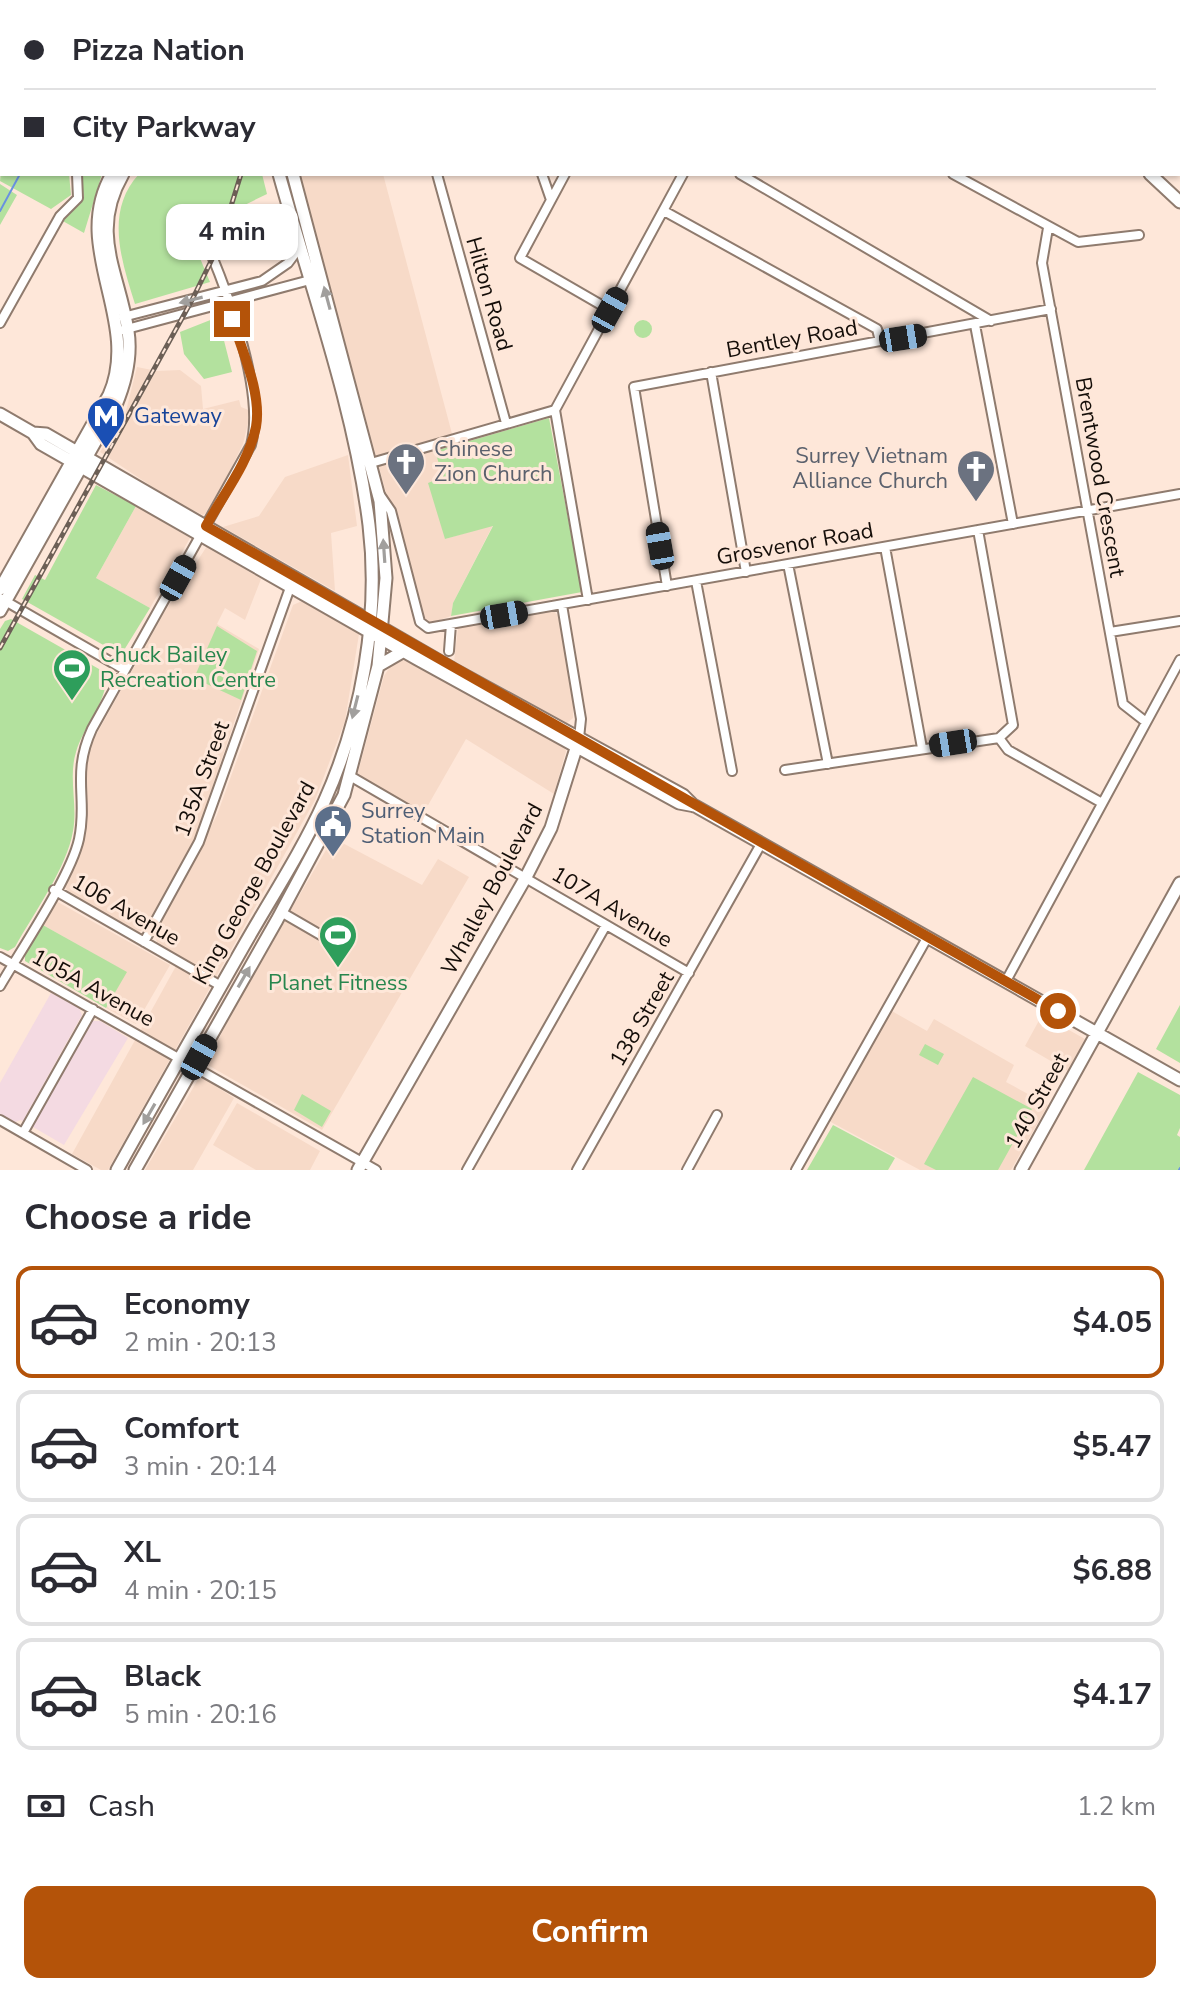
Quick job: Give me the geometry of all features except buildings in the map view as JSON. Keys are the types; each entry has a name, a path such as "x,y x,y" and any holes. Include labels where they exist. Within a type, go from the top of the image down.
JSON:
{"main road":[{"path":"111,176 101,199 96,233 122,324"},
{"path":"0,589 79,459 116,405 127,378 122,324 106,236 111,202 122,176"},
{"name":"King George Boulevard","path":"117,1170 275,892 332,783 360,689 370,626 369,527 359,464 280,176"},
{"name":"King George Boulevard","path":"135,1170 281,912 350,776 378,666 383,634 385,548 377,491 294,176"},
{"path":"1152,176 1180,202"},
{"path":"0,414 33,433 46,434 79,459 578,743"},
{"path":"2,604 79,459"},
{"path":"383,634 404,651 683,795 695,806 761,844 1180,1080"},
{"path":"378,666 404,651"},
{"name":"Whalley Boulevard","path":"360,1166 526,877 551,828 578,743"},
{"name":"140 Street","path":"1021,1170 1180,883"},
{"path":"263,912 281,912 275,892"}],"street":[{"path":"0,323 60,216 78,198 77,176"},
{"name":"Hilton Road","path":"438,176 506,423"},
{"path":"543,176 551,201"},
{"path":"564,176 520,258 610,310"},
{"path":"588,600 555,410 682,176"},
{"path":"743,176 991,321"},
{"path":"957,176 1071,240 1091,243 1139,235"},
{"path":"664,211 877,329 880,341"},
{"path":"0,986 54,890 79,838 79,776 84,749 251,445 257,424 249,376 224,290 199,226"},
{"name":"Brentwood Crescent","path":"1048,228 1042,263 1123,704 1146,722"},
{"path":"122,324 224,290 262,281 288,263 300,247"},
{"path":"122,324 310,280"},
{"name":"Bentley Road","path":"667,586 634,387 1051,309"},
{"path":"975,325 1013,524"},
{"path":"711,372 746,572"},
{"path":"371,463 555,410"},
{"name":"King George Boulevard","path":"377,491 391,511 420,622"},
{"name":"Grosvenor Road","path":"420,622 428,628 1180,494"},
{"path":"785,770 999,738 1013,725 978,530"},
{"path":"885,547 922,748"},
{"path":"788,564 828,764"},
{"path":"696,581 732,771"},
{"name":"135A Street","path":"144,942 199,842 292,582"},
{"path":"2,604 125,670"},
{"name":"Whalley Boulevard","path":"562,605 581,719 578,743"},
{"path":"1110,632 1180,621"},
{"path":"450,647 451,624"},
{"path":"1006,981 1180,660"},
{"path":"999,738 1008,750 1102,803"},
{"name":"107A Avenue","path":"350,776 689,973"},
{"name":"138 Street","path":"577,1170 761,844"},
{"name":"106 Avenue","path":"54,890 221,986"},
{"path":"281,912 338,945"},
{"path":"467,1170 606,925"},
{"path":"796,1170 927,938"},
{"name":"105A Avenue","path":"0,957 194,1065 360,1166 376,1170"},
{"path":"23,1133 93,1009"},
{"path":"687,1170 717,1115"},
{"path":"0,1120 87,1170"}],"shaded area":[{"path":"300,176 384,176 455,445 436,451 444,478 445,539 493,525 453,603 451,616 428,624 421,621"},
{"path":"137,367 157,371 180,370 201,386 203,409 239,400 241,407 251,411 243,444 211,509 203,515 177,503 100,452 126,411"},
{"path":"348,455 357,526 331,533 335,591 223,527 259,516 285,477"},
{"path":"136,506 190,538 150,608 96,578"},
{"path":"207,546 261,579 245,620 225,608 217,624 259,649 194,841 146,928 139,932 69,893 64,885 84,840 83,779 90,746 164,613"},
{"path":"302,601 359,634 345,721 315,800 108,1170 101,1170 72,1154 181,957 157,943 155,934 217,815 293,605"},
{"path":"552,610 560,617 573,695 573,718 566,724 458,668 454,662 458,628"},
{"path":"409,661 562,744 566,751 554,794 466,739 423,814 357,776 384,676 392,664"},
{"path":"333,838 422,885 438,859 469,877 322,1130 206,1064 245,988"},
{"path":"56,901 170,965 136,1024 106,1008 126,972 41,924"},
{"path":"51,993 79,1008 82,1015 25,1117 34,1122 92,1021 100,1021 128,1038 64,1145 21,1120 15,1122 0,1114 0,1083"},
{"path":"890,1010 927,1031 934,1019 1014,1065 1006,1082 1048,1105 1011,1170 920,1170 829,1121"},
{"path":"1042,1015 1085,1039 1068,1071 1025,1046"},
{"path":"200,1076 234,1098 193,1170 145,1170"},
{"path":"237,1103 320,1151 310,1170 256,1170 213,1145"}],"green space":[{"path":"0,176 69,176 71,195 51,209 0,181"},
{"path":"80,176 101,176 84,233 61,220 84,197"},
{"path":"138,176 262,176 267,194 218,218 194,207 181,216 176,230 181,242 197,251 210,282 135,304 119,238 122,204"},
{"path":"0,184 17,195 0,225"},
{"path":"218,317 232,372 204,379 184,354 180,332"},
{"path":"643,320 652,329 643,338 634,329"},
{"path":"549,418 582,592 451,616 453,603 493,526 445,539 428,483 443,477 435,451"},
{"path":"96,485 136,506 96,578 150,608 121,655 22,599 35,575 45,580"},
{"path":"11,619 106,673 106,683 100,703 76,752 74,821 70,845 15,947 8,951 0,948 0,629 5,621"},
{"path":"217,626 257,651 241,700 194,678"},
{"path":"41,924 127,972 106,1008 25,961 25,953"},
{"path":"1180,1005 1180,1063 1156,1049"},
{"path":"925,1044 944,1054 938,1065 919,1055"},
{"path":"1138,1072 1180,1095 1180,1128 1177,1135 1180,1137 1180,1170 1084,1170"},
{"path":"973,1077 1032,1109 998,1170 936,1170 924,1164"},
{"path":"302,1094 331,1111 322,1127 294,1110"},
{"path":"833,1125 895,1158 888,1170 807,1170"}],"waterway":[{"path":"0,211 19,176"}],"railway":[{"path":"0,648 191,302 219,245 240,176"}],"place":[{"name":"Gateway","path":"106,450"},
{"name":"Chinese Zion Church","path":"406,496"},
{"name":"Surrey Vietnam Alliance Church","path":"976,503"},
{"name":"Chuck Bailey Recreation Centre","path":"72,702"},
{"name":"Surrey Station Main","path":"333,858"},
{"name":"Planet Fitness","path":"338,969"}],"route":[{"path":"232,319 249,376 257,424 251,445 206,526 1058,1011"}]}
